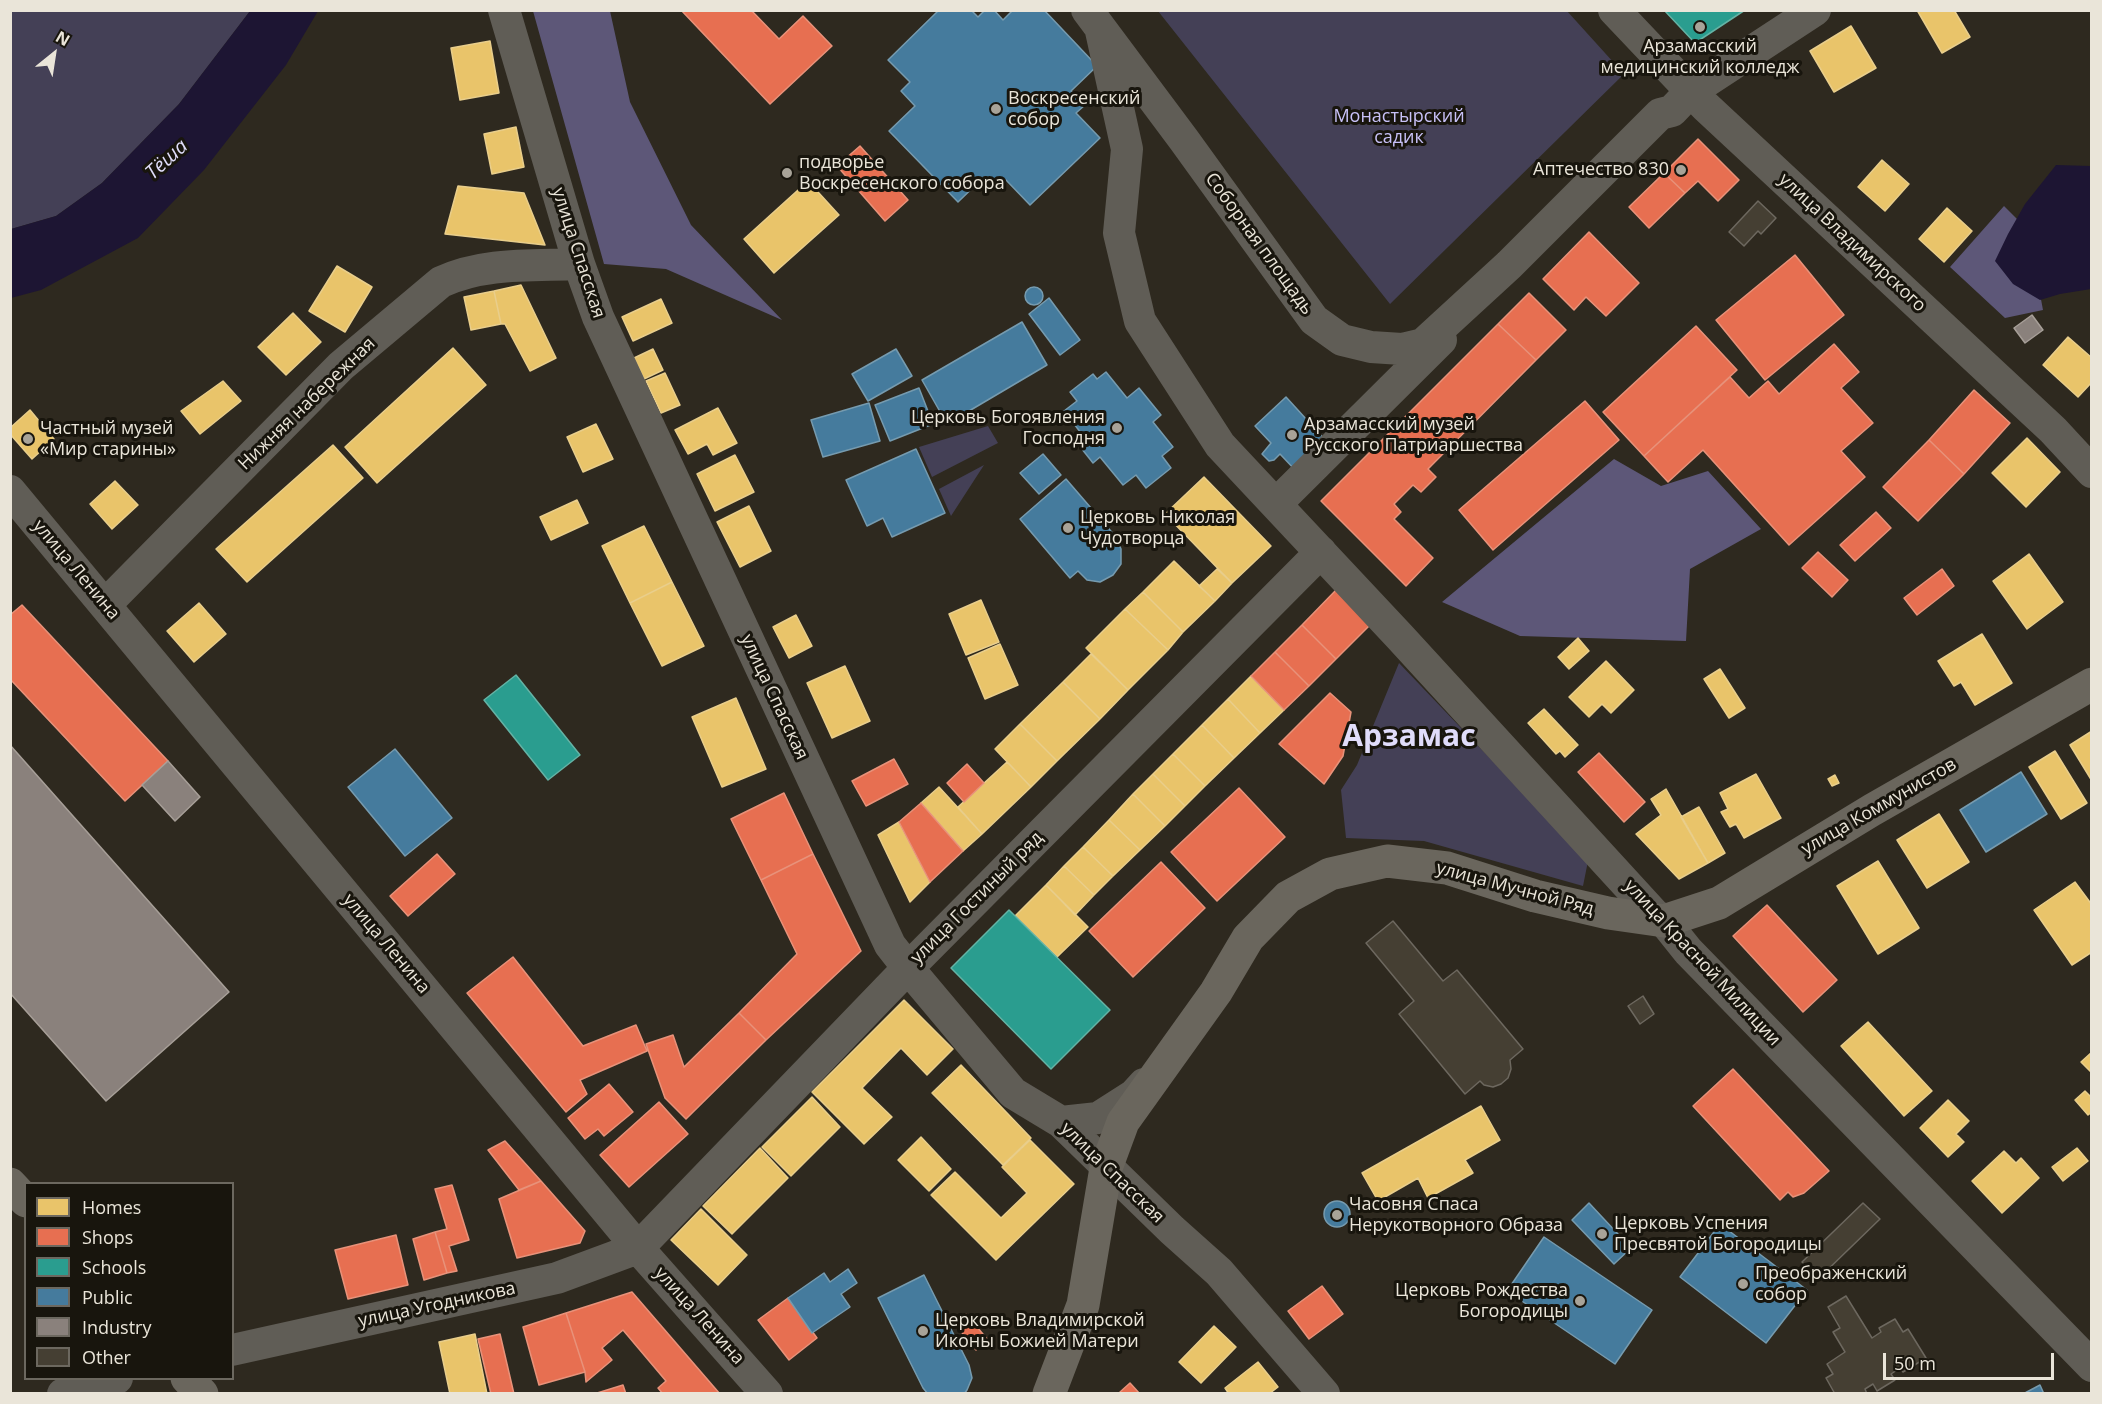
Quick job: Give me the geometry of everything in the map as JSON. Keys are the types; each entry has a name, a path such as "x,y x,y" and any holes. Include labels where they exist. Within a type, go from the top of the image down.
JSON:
{"main road":[{"name":"улица Коммунистов","path":"1664,921 1719,903 1872,810 2091,684"},
{"name":"улица Мучной Ряд","path":"1049,1394 1083,1305 1106,1168 1124,1122 1216,992 1248,938 1288,897 1330,874 1387,861 1446,868 1535,896 1608,913 1664,921"},
{"path":"10,1184 24,1199"},
{"path":"189,1380 202,1394"}],"street":[{"name":"улица Спасская","path":"504,10 579,264 598,317 890,945 1014,1093 1061,1122 1106,1168 1219,1272 1324,1394"},
{"name":"улица Владимирского","path":"1614,10 1681,101 2053,430 2091,472"},
{"path":"1277,503 1681,101 1815,10"},
{"name":"Соборная площадь","path":"1094,21 1184,140 1314,320 1342,340 1371,347 1402,349 1423,344 1509,265 1659,114 1681,101"},
{"name":"Соборная площадь","path":"1094,21 1127,149 1119,233 1140,321 1220,445 1321,552"},
{"name":"Нижняя набережная","path":"105,605 341,366 441,282 460,273 489,267 579,264"},
{"name":"улица Ленина","path":"10,491 638,1248 767,1394"},
{"name":"улица Гостиный ряд","path":"638,1248 908,968 1321,552"},
{"name":"улица Красной Милиции","path":"1321,552 1646,905 1664,921 1688,951 2091,1366"},
{"name":"улица Мучной Ряд","path":"1061,1122 1098,1118 1134,1095 1167,1059"},
{"name":"улица Угодникова","path":"234,1350 557,1278 638,1248"},
{"path":"63,1394 110,1380"}],"green space":[{"path":"11,11 250,11 179,104 102,183 56,216 11,229"},
{"name":"Монастырский садик","path":"1158,11 1567,11 1624,74 1390,304"},
{"path":"988,426 998,443 932,477 919,447"},
{"path":"984,465 951,516 939,489"},
{"path":"1399,663 1588,861 1583,886 1424,841 1346,838 1341,790 1357,765"}],"shaded area":[{"path":"533,11 610,11 630,102 691,225 782,320 666,269 604,264"},
{"path":"2004,206 2028,230 2043,310 2005,318 1950,267"},
{"path":"1614,459 1661,486 1708,471 1761,529 1690,569 1686,641 1520,636 1442,602"}],"water":[{"name":"Тёша","path":"250,11 318,11 286,65 204,170 138,238 41,290 11,298 11,229 56,216 102,183 179,104"},
{"path":"2056,165 2091,166 2091,289 2040,300 2013,284 1995,261 2025,204"}],"building: Homes":[{"path":"1917,10 1954,10 1970,37 1942,53"},
{"path":"1851,26 1876,68 1834,92 1810,51"},
{"path":"490,41 499,93 460,100 451,48"},
{"path":"516,127 524,167 492,174 484,134"},
{"path":"1882,160 1909,184 1885,211 1858,187"},
{"path":"808,181 839,215 774,273 744,239"},
{"path":"458,186 524,193 545,245 445,234"},
{"path":"1947,208 1972,231 1944,262 1919,239"},
{"path":"337,266 372,287 345,332 309,311"},
{"path":"521,285 556,358 530,371 505,324 501,324 494,291"},
{"path":"494,291 501,324 471,330 464,297"},
{"path":"661,299 672,323 633,341 622,317"},
{"path":"293,313 321,342 286,375 258,347"},
{"path":"2068,337 2092,358 2092,382 2078,397 2043,365"},
{"path":"453,348 486,385 377,483 345,447"},
{"path":"653,349 663,370 644,379 634,358"},
{"path":"665,373 680,405 661,413 646,381"},
{"path":"223,381 241,401 200,434 181,411"},
{"path":"718,408 737,443 713,455 707,444 688,454 675,430"},
{"path":"30,410 54,439 32,459 10,434 10,428"},
{"path":"596,424 613,459 583,472 567,437"},
{"path":"2027,438 2060,472 2026,507 1992,473"},
{"path":"333,445 363,478 247,582 216,549"},
{"path":"735,455 754,492 715,511 697,474"},
{"path":"1204,477 1271,546 1232,583 1165,514"},
{"path":"115,481 138,505 112,529 90,504"},
{"path":"577,500 588,523 551,540 540,517"},
{"path":"749,506 771,551 740,567 717,522"},
{"path":"644,526 672,582 630,603 602,546"},
{"path":"2029,554 2063,602 2027,629 1993,581"},
{"path":"1174,561 1215,601 1183,632 1143,592"},
{"path":"1217,569 1232,583 1215,601 1199,586"},
{"path":"672,582 704,646 662,666 630,603"},
{"path":"1143,592 1183,632 1168,650 1125,609"},
{"path":"981,600 999,642 966,655 949,614"},
{"path":"199,603 226,634 194,662 167,631"},
{"path":"1125,609 1168,650 1128,690 1086,648"},
{"path":"796,615 812,646 789,658 773,627"},
{"path":"1982,634 2012,683 1975,705 1961,682 1954,686 1938,661"},
{"path":"1578,638 1589,651 1569,669 1558,657"},
{"path":"1000,644 1018,685 985,699 968,658"},
{"path":"1091,654 1128,690 1100,719 1063,682"},
{"path":"1606,661 1634,690 1611,713 1602,704 1589,717 1569,697"},
{"path":"845,666 870,721 832,738 807,683"},
{"path":"1720,669 1745,708 1729,718 1704,679"},
{"path":"1251,676 1284,710 1260,733 1228,699"},
{"path":"1063,682 1100,719 1057,761 1020,724"},
{"path":"736,698 766,769 722,787 692,717"},
{"path":"1228,699 1260,733 1234,758 1202,725"},
{"path":"1544,709 1578,745 1565,757 1560,751 1556,754 1528,723"},
{"path":"1020,724 1057,761 1031,787 995,749"},
{"path":"1202,725 1234,758 1205,786 1173,754"},
{"path":"2092,731 2092,781 2070,745"},
{"path":"2055,751 2087,803 2061,819 2029,767"},
{"path":"1173,754 1205,786 1185,806 1153,774"},
{"path":"1007,762 1031,787 982,834 958,807"},
{"path":"1153,774 1185,806 1165,826 1133,794"},
{"path":"1756,774 1781,818 1744,838 1736,824 1730,827 1721,812 1728,809 1720,793"},
{"path":"1835,775 1839,783 1832,786 1828,779"},
{"path":"939,787 982,834 963,851 921,803"},
{"path":"1666,789 1708,863 1679,879 1636,834 1661,815 1651,799"},
{"path":"1133,794 1165,826 1140,850 1109,820"},
{"path":"1699,807 1725,853 1708,863 1681,817"},
{"path":"1939,814 1969,862 1927,888 1897,840"},
{"path":"1109,820 1140,850 1113,876 1083,847"},
{"path":"899,822 930,882 910,902 878,835"},
{"path":"1083,847 1113,876 1094,895 1064,866"},
{"path":"1878,861 1919,928 1878,954 1837,886"},
{"path":"1064,866 1094,895 1075,915 1046,885"},
{"path":"2075,882 2092,905 2092,952 2072,965 2034,910"},
{"path":"1046,885 1088,927 1057,957 1015,916"},
{"path":"904,1000 953,1049 927,1075 901,1048 862,1088 892,1117 864,1144 812,1092"},
{"path":"1868,1022 1932,1091 1904,1116 1841,1046"},
{"path":"2092,1052 2092,1073 2081,1062"},
{"path":"961,1065 1031,1138 1003,1165 932,1093"},
{"path":"2085,1091 2092,1098 2092,1112 2088,1115 2075,1100"},
{"path":"812,1097 840,1127 791,1176 762,1147"},
{"path":"1948,1100 1969,1121 1956,1134 1964,1142 1948,1157 1920,1128"},
{"path":"1481,1106 1500,1140 1465,1160 1473,1173 1428,1198 1418,1178 1378,1201 1362,1173"},
{"path":"921,1137 951,1169 929,1191 898,1160"},
{"path":"1030,1140 1074,1184 996,1260 931,1195 955,1172 1001,1218 1027,1193 1002,1167"},
{"path":"760,1148 788,1178 732,1234 703,1206"},
{"path":"2077,1148 2088,1161 2063,1181 2052,1167"},
{"path":"2004,1151 2016,1163 2021,1158 2039,1178 2002,1213 1972,1181"},
{"path":"701,1209 747,1255 718,1285 671,1240"},
{"path":"1214,1326 1236,1347 1201,1383 1179,1362"},
{"path":"475,1334 487,1394 450,1394 439,1342"},
{"path":"1258,1362 1278,1387 1269,1394 1229,1394 1225,1388"}],"building: Shops":[{"path":"681,10 751,10 779,39 803,16 832,46 770,104"},
{"path":"1698,139 1739,180 1718,201 1698,181 1685,193 1664,173"},
{"path":"860,146 908,200 885,221 837,166"},
{"path":"1664,173 1685,193 1649,228 1629,207"},
{"path":"1589,232 1639,283 1606,316 1586,297 1574,310 1543,279"},
{"path":"1795,255 1844,315 1765,380 1716,320"},
{"path":"1529,293 1566,330 1536,360 1498,324"},
{"path":"1498,324 1536,360 1428,469 1436,477 1421,492 1413,485 1394,504 1401,512 1394,519 1433,558 1406,586 1321,501"},
{"path":"1696,326 1737,370 1644,456 1603,412"},
{"path":"1834,344 1859,372 1841,388 1873,423 1841,451 1865,477 1789,545 1703,450 1668,482 1644,456 1730,377 1749,398 1768,381 1779,394"},
{"path":"1974,390 2010,423 1964,474 1929,440"},
{"path":"1585,401 1619,440 1493,550 1459,510"},
{"path":"1929,440 1964,474 1918,521 1883,487"},
{"path":"1876,512 1891,528 1855,561 1840,545"},
{"path":"1818,552 1848,580 1832,597 1802,568"},
{"path":"1942,569 1954,586 1917,615 1904,598"},
{"path":"1337,589 1371,624 1336,659 1302,625"},
{"path":"22,605 168,761 125,801 10,679 10,615"},
{"path":"1302,625 1336,659 1309,686 1275,652"},
{"path":"1275,652 1309,686 1284,710 1251,676"},
{"path":"1330,693 1351,712 1343,756 1324,784 1279,744"},
{"path":"1599,753 1645,802 1624,822 1578,772"},
{"path":"894,759 908,784 866,806 852,781"},
{"path":"967,764 984,783 964,802 947,783"},
{"path":"1239,788 1285,837 1217,901 1171,852"},
{"path":"784,793 813,854 761,880 731,819"},
{"path":"921,803 963,851 930,882 899,822"},
{"path":"437,854 455,874 408,916 390,896"},
{"path":"813,854 861,951 766,1040 739,1013 797,954 761,880"},
{"path":"1161,862 1205,908 1133,977 1089,931"},
{"path":"1767,905 1837,980 1803,1012 1733,936"},
{"path":"513,957 583,1046 636,1025 647,1051 580,1080 587,1094 566,1112 467,993"},
{"path":"739,1013 766,1040 686,1119 665,1098 646,1044 673,1035 684,1067"},
{"path":"1733,1069 1829,1171 1804,1193 1793,1197 1788,1192 1780,1200 1693,1106"},
{"path":"609,1084 633,1112 604,1136 598,1129 585,1139 568,1118"},
{"path":"659,1102 688,1134 629,1187 600,1155"},
{"path":"505,1141 541,1181 519,1190 488,1150"},
{"path":"541,1181 585,1231 580,1243 517,1258 499,1199"},
{"path":"452,1185 469,1240 449,1246 457,1271 447,1273 435,1232 447,1229 435,1189"},
{"path":"435,1232 447,1273 424,1280 413,1239"},
{"path":"396,1235 408,1285 348,1299 335,1250"},
{"path":"1322,1286 1343,1314 1309,1339 1288,1311"},
{"path":"632,1292 720,1394 663,1394 658,1388 666,1381 623,1330 602,1348 612,1360 586,1382 585,1372 566,1313"},
{"path":"788,1298 817,1338 789,1360 758,1320"},
{"path":"566,1313 585,1372 539,1385 523,1327"},
{"path":"966,1314 988,1340 976,1350 955,1324"},
{"path":"500,1334 514,1394 491,1394 478,1339"},
{"path":"1130,1383 1140,1394 1121,1394 1120,1392"},
{"path":"623,1385 626,1394 594,1394"}],"building: Schools":[{"name":"Арзамасский медицинский колледж","path":"1664,10 1745,10 1695,43"},
{"path":"516,675 580,755 548,780 484,700"},
{"path":"1009,910 1110,1010 1051,1069 951,968"}],"building: Public":[{"name":"Воскресенский собор","path":"939,10 971,10 978,17 985,10 994,10 1003,20 1013,10 1044,10 1097,66 1071,91 1085,105 1076,113 1100,138 1030,205 1006,180 996,190 984,177 958,202 889,131 915,106 901,91 910,82 888,60"},
{"path":"1034,287 1040,290 1043,296 1040,302 1034,305 1028,302 1025,296 1028,290"},
{"path":"1049,298 1080,340 1060,355 1029,314"},
{"path":"1022,322 1047,365 947,424 922,380"},
{"path":"896,349 912,376 868,401 852,374"},
{"name":"Церковь Богоявления Господня","path":"1106,372 1127,398 1139,388 1161,415 1153,422 1173,447 1162,456 1171,468 1146,488 1136,475 1123,485 1100,457 1093,463 1074,439 1081,433 1064,411 1077,401 1070,392 1093,374 1097,379"},
{"path":"919,388 933,424 890,441 875,405"},
{"name":"Арзамасский музей Русского Патриаршества","path":"1286,397 1328,443 1297,472 1280,454 1274,460 1269,461 1262,454 1271,443 1255,426"},
{"path":"869,403 880,441 823,457 811,420"},
{"path":"916,449 945,513 892,537 883,518 867,526 846,480"},
{"path":"1043,454 1061,475 1039,494 1020,473"},
{"name":"Церковь Николая Чудотворца","path":"1066,479 1116,537 1121,549 1121,564 1113,575 1100,582 1087,580 1078,571 1070,578 1020,519"},
{"path":"395,749 452,818 405,856 348,787"},
{"path":"2021,772 2047,814 1986,852 1960,810"},
{"name":"Часовня Спаса Нерукотворного Образа","path":"1337,1201 1346,1205 1350,1214 1346,1223 1337,1227 1328,1223 1324,1214 1328,1205"},
{"name":"Церковь Успения Пресвятой Богородицы","path":"1589,1203 1631,1248 1614,1264 1572,1220"},
{"name":"Преображенский собор","path":"1720,1224 1807,1290 1766,1343 1680,1277"},
{"name":"Церковь Рождества Богородицы","path":"1544,1237 1652,1310 1615,1364 1507,1291"},
{"path":"848,1269 857,1283 841,1294 850,1307 812,1333 788,1298 824,1273 830,1282"},
{"name":"Церковь Владимирской Иконы Божией Матери","path":"924,1275 969,1365 972,1378 964,1394 928,1394 878,1298"},
{"path":"2040,1385 2044,1394 2023,1394"}],"building: Industry":[{"path":"2032,315 2043,330 2025,343 2014,328"},
{"path":"10,745 229,992 106,1101 10,993"},
{"path":"168,761 200,797 175,821 142,785"}],"building: Other":[{"path":"1758,201 1776,218 1761,234 1758,231 1744,246 1729,232"},
{"path":"1393,921 1443,981 1457,970 1523,1049 1510,1060 1511,1069 1508,1078 1501,1084 1493,1087 1484,1085 1480,1081 1465,1094 1399,1014 1414,1001 1366,943"},
{"path":"1643,996 1654,1014 1640,1024 1628,1006"},
{"path":"1863,1203 1880,1219 1818,1279 1802,1262"},
{"path":"1846,1296 1872,1338 1881,1332 1879,1328 1895,1319 1903,1332 1908,1329 1926,1358 1903,1372 1900,1368 1891,1374 1895,1380 1877,1391 1873,1384 1865,1389 1867,1394 1835,1394 1826,1378 1833,1374 1827,1364 1845,1352 1833,1332 1840,1328 1828,1307"}],"place":[{"name":"Арзамасский медицинский колледж","path":"1700,27"},
{"name":"Воскресенский собор","path":"996,109"},
{"name":"Аптечество 830","path":"1681,170"},
{"name":"подворье Воскресенского собора","path":"787,173"},
{"name":"Церковь Богоявления Господня","path":"1117,428"},
{"name":"Арзамасский музей Русского Патриаршества","path":"1292,435"},
{"name":"Частный музей «Мир старины»","path":"28,439"},
{"name":"Церковь Николая Чудотворца","path":"1068,528"},
{"name":"Часовня Спаса Нерукотворного Образа","path":"1337,1215"},
{"name":"Церковь Успения Пресвятой Богородицы","path":"1602,1234"},
{"name":"Преображенский собор","path":"1743,1284"},
{"name":"Церковь Рождества Богородицы","path":"1580,1301"},
{"name":"Церковь Владимирской Иконы Божией Матери","path":"923,1331"}],"district":[{"name":"Арзамас","path":"1409,737"}]}
